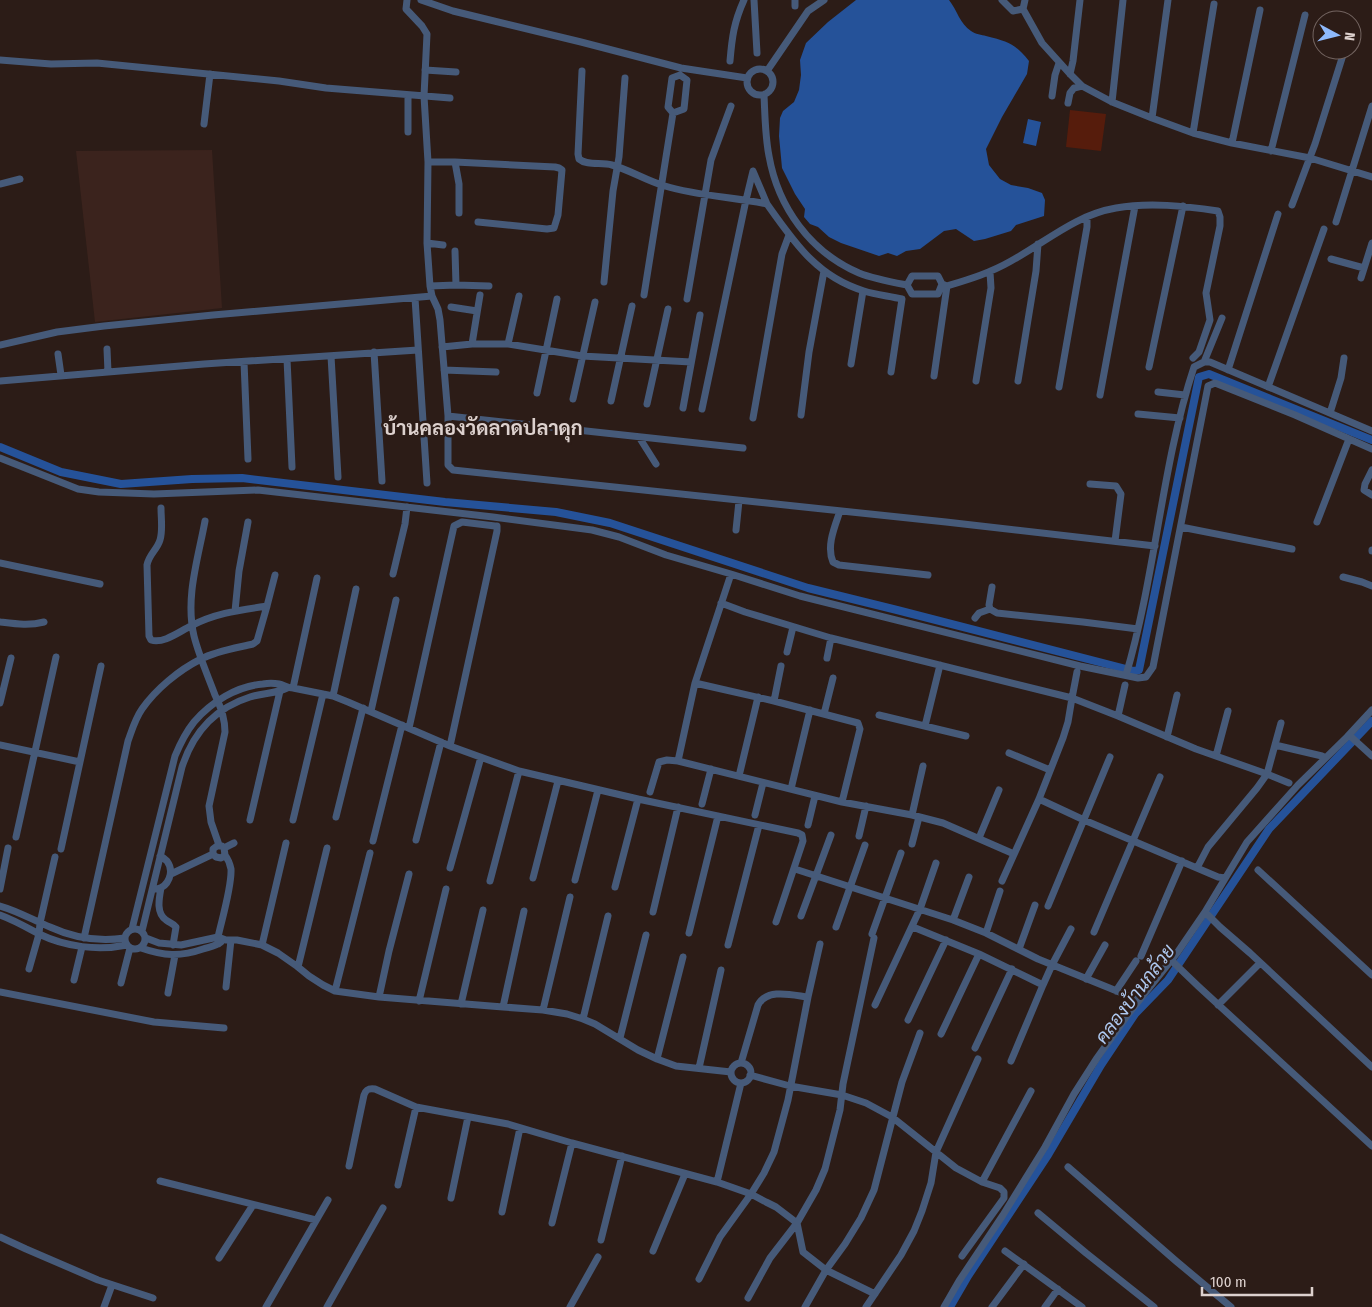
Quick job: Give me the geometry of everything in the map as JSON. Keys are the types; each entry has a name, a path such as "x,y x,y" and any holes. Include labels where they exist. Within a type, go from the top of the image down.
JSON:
{"street":[{"path":"407,0 406,9 427,34 424,96 428,162 427,243 430,286 438,309 442,347 448,416 448,465 453,470 1155,546"},
{"path":"421,0 453,11 581,42 681,71 747,78"},
{"path":"730,61 732,32 744,0"},
{"path":"754,0 757,53"},
{"path":"767,71 808,11 824,0"},
{"path":"1002,0 1013,10 1023,9"},
{"path":"1025,0 1023,9 1042,43 1082,86 1112,102 1193,133 1232,143 1310,158 1372,177"},
{"path":"1070,74 1080,0"},
{"path":"1112,102 1123,0"},
{"path":"1152,118 1168,0"},
{"path":"1193,133 1214,4"},
{"path":"1232,143 1260,10"},
{"path":"1271,151 1305,15"},
{"path":"0,60 51,64 97,63 279,81 326,88 450,98"},
{"path":"1292,206 1310,158 1341,60"},
{"path":"1052,96 1055,75 1060,63"},
{"path":"762,69 767,71 772,78 772,86 768,93 756,95 747,86 747,78 751,72 762,69"},
{"path":"425,70 456,72"},
{"path":"582,71 579,159 587,162 610,164 662,185 704,195 767,204"},
{"path":"673,113 684,109 687,80 681,71"},
{"path":"644,295 673,113 668,107 672,78 681,71"},
{"path":"204,124 210,74"},
{"path":"604,282 618,167 625,78"},
{"path":"1068,103 1070,93 1074,88 1082,86"},
{"path":"408,95 408,132"},
{"path":"764,95 769,155 780,194 791,215 806,236 841,263 859,273 907,285 912,294 938,294 944,285 990,272 1013,260 1069,224 1116,208 1183,206 1218,210 1220,217 1206,293 1210,320 1199,352 1193,358"},
{"path":"688,299 711,160 731,106"},
{"path":"1336,222 1372,106"},
{"path":"428,162 555,167 562,170 558,215 554,228 547,229 478,222"},
{"path":"455,162 459,184 460,213"},
{"path":"702,410 753,171 767,204 789,235 800,250 824,271 863,291 902,299 891,372"},
{"path":"0,184 20,180"},
{"path":"1100,395 1135,206"},
{"path":"1149,367 1183,206"},
{"path":"1228,370 1278,214"},
{"path":"1059,387 1087,227 1087,217"},
{"path":"1268,387 1324,229"},
{"path":"753,418 782,254 789,235"},
{"path":"427,243 443,245"},
{"path":"1361,278 1372,243"},
{"path":"1018,381 1036,271 1038,244"},
{"path":"455,251 456,285"},
{"path":"1331,259 1364,268"},
{"path":"802,415 809,352 824,271"},
{"path":"976,381 991,288 990,272"},
{"path":"907,285 912,276 938,276 944,285 934,376"},
{"path":"430,286 489,286"},
{"path":"850,364 863,291"},
{"path":"472,344 480,294"},
{"path":"0,345 57,332 212,315 432,296"},
{"path":"508,344 519,296"},
{"path":"415,298 427,483"},
{"path":"537,392 558,299"},
{"path":"573,399 595,302"},
{"path":"611,401 632,306"},
{"path":"451,307 477,310"},
{"path":"647,404 668,309"},
{"path":"683,408 700,315"},
{"path":"1204,362 1222,318"},
{"path":"442,347 472,344 508,344 582,356 691,362"},
{"path":"107,349 108,372"},
{"path":"0,381 418,350"},
{"path":"374,352 382,481"},
{"path":"58,354 61,375"},
{"path":"331,356 338,477"},
{"path":"1330,413 1341,378 1344,358"},
{"path":"287,359 292,467"},
{"path":"244,362 248,459"},
{"path":"1126,674 1138,629 1165,486 1185,395 1194,367 1204,362 1210,362 1372,431"},
{"path":"444,370 496,372"},
{"path":"0,458 64,484 89,491 111,494 258,490 592,530 619,537 675,558 800,596 1071,664 1138,678 1146,677 1153,667 1208,386 1215,384 1295,415 1372,449"},
{"path":"1158,392 1185,395"},
{"path":"1138,414 1180,418"},
{"path":"448,416 743,448"},
{"path":"639,437 656,464"},
{"path":"1317,522 1349,439"},
{"path":"1372,470 1364,490 1372,495"},
{"path":"1090,484 1116,486 1120,490 1115,541"},
{"path":"736,530 739,501"},
{"path":"393,574 405,524 407,507"},
{"path":"161,508 160,540 148,558 147,565 149,636 151,640 160,641 214,616 267,606"},
{"path":"840,511 831,542 830,552 833,562 839,565 928,575"},
{"path":"205,521 193,586 192,625 194,638 222,710 225,724 209,806 211,822 231,869 218,940"},
{"path":"235,611 239,571 248,522"},
{"path":"373,841 406,726 454,526 462,522 497,526 450,746"},
{"path":"1180,527 1292,549"},
{"path":"0,563 100,584"},
{"path":"678,761 695,683 731,574"},
{"path":"84,938 133,725 142,709 156,693 185,669 202,659 253,644 257,641 275,575"},
{"path":"1344,577 1372,586"},
{"path":"290,688 316,578"},
{"path":"992,587 988,605 990,609 997,613 1138,629"},
{"path":"333,696 356,589"},
{"path":"371,711 396,600"},
{"path":"721,603 831,638 1072,698 1167,737 1289,783"},
{"path":"975,618 990,609"},
{"path":"0,622 22,625 44,622"},
{"path":"787,652 793,627"},
{"path":"827,658 831,638"},
{"path":"16,837 56,657"},
{"path":"0,703 11,658"},
{"path":"925,726 940,665"},
{"path":"61,849 101,666"},
{"path":"774,701 781,666"},
{"path":"1002,881 1063,738 1078,672"},
{"path":"824,714 833,678"},
{"path":"695,683 854,721 859,725 860,729 842,802"},
{"path":"121,983 129,931 132,929 175,756 182,740 206,710 218,701 246,687 261,684 333,696 450,746 519,771 638,799 798,833 802,835 803,841 776,922"},
{"path":"1118,716 1125,685"},
{"path":"142,931 186,752 193,739 201,728 222,710 234,703 280,688"},
{"path":"250,820 280,688"},
{"path":"293,820 323,694"},
{"path":"1167,737 1177,696"},
{"path":"739,776 758,697"},
{"path":"336,817 363,708"},
{"path":"791,789 810,710"},
{"path":"944,1307 959,1280 1004,1215 1096,1058 1139,1000 1173,960 1206,914 1247,842 1298,785 1350,736 1372,710"},
{"path":"1216,756 1228,711"},
{"path":"880,715 966,736"},
{"path":"1197,868 1208,846 1267,774 1281,723"},
{"path":"1350,736 1369,754"},
{"path":"416,840 441,742"},
{"path":"0,745 80,762"},
{"path":"1275,745 1322,756"},
{"path":"1009,754 1050,770"},
{"path":"450,868 481,757"},
{"path":"1048,906 1110,757"},
{"path":"650,792 660,762 667,760 678,761 815,796 943,823 1014,854"},
{"path":"912,844 923,766"},
{"path":"702,804 711,769"},
{"path":"490,881 519,771"},
{"path":"1094,932 1160,777"},
{"path":"533,878 558,781"},
{"path":"755,814 763,783"},
{"path":"575,880 598,790"},
{"path":"979,838 999,790"},
{"path":"808,825 815,796"},
{"path":"615,887 638,799"},
{"path":"1038,799 1218,877 1225,878"},
{"path":"859,836 866,806"},
{"path":"652,912 678,807"},
{"path":"689,933 718,816"},
{"path":"728,945 759,825"},
{"path":"158,827 167,829"},
{"path":"801,916 831,835"},
{"path":"213,854 213,849 223,849 234,843"},
{"path":"262,946 286,843"},
{"path":"836,927 865,845"},
{"path":"0,889 8,848"},
{"path":"298,967 327,848"},
{"path":"213,854 218,858 223,849"},
{"path":"335,991 370,853"},
{"path":"748,1298 770,1258 797,1223 816,1190 825,1169 840,1110 843,1084 873,936 901,853"},
{"path":"152,890 161,888 166,884 171,874 213,854"},
{"path":"160,856 166,861 171,874"},
{"path":"29,969 39,934 55,857"},
{"path":"1116,991 1138,958 1182,861"},
{"path":"875,1005 913,927 936,863"},
{"path":"798,870 954,920 986,933 1052,965 1139,1000"},
{"path":"1258,870 1372,975"},
{"path":"379,997 409,874"},
{"path":"954,920 969,877"},
{"path":"161,888 158,900 159,910 162,917 176,927 173,944"},
{"path":"419,1000 446,889"},
{"path":"986,933 1000,892"},
{"path":"543,1010 570,897"},
{"path":"1019,950 1035,905"},
{"path":"0,906 13,910 62,933 84,938 110,940 127,944 134,949 141,948 161,954 189,954 218,940"},
{"path":"461,1004 483,910"},
{"path":"503,1007 524,911"},
{"path":"1206,914 1372,1067"},
{"path":"0,915 25,925 39,934 64,943 82,947 114,948 127,944"},
{"path":"583,1019 608,916"},
{"path":"913,927 979,954 1044,985"},
{"path":"132,929 139,929 146,938 159,943 182,945 229,940 262,946 278,953 309,976 335,991 379,997 543,1010 567,1014 583,1019 657,1060 676,1066 731,1072"},
{"path":"1011,1061 1052,965 1071,929"},
{"path":"620,1038 646,935"},
{"path":"141,948 146,938"},
{"path":"226,987 229,940"},
{"path":"908,1020 946,940"},
{"path":"699,1279 720,1237 751,1194 774,1152 820,944"},
{"path":"1086,979 1105,946"},
{"path":"74,980 82,947"},
{"path":"941,1034 979,954"},
{"path":"168,993 175,955"},
{"path":"657,1060 683,957"},
{"path":"1173,960 1218,1005 1372,1146"},
{"path":"1218,1005 1260,962"},
{"path":"975,1048 1012,969"},
{"path":"699,1068 721,970"},
{"path":"0,992 154,1022 224,1028"},
{"path":"741,1063 760,1000 775,994 808,997"},
{"path":"804,1307 861,1218 874,1190 902,1082 920,1033"},
{"path":"866,1307 901,1255 914,1231 931,1183 936,1152 978,1059"},
{"path":"741,1063 749,1068 750,1075 747,1080 741,1083 732,1078 731,1072 734,1065 741,1063"},
{"path":"750,1075 790,1086 842,1095 866,1103 892,1117 956,1168 982,1182 1000,1188 1004,1192 1004,1198 962,1256"},
{"path":"717,1182 741,1083"},
{"path":"349,1166 365,1091 371,1088 416,1107 496,1121 717,1182 751,1194 776,1207 797,1223 803,1252 826,1270 875,1294"},
{"path":"982,1182 1031,1091"},
{"path":"398,1186 416,1107"},
{"path":"451,1198 468,1116"},
{"path":"502,1212 520,1128"},
{"path":"552,1223 572,1143"},
{"path":"601,1240 622,1156"},
{"path":"1068,1167 1231,1307"},
{"path":"653,1251 685,1174"},
{"path":"160,1181 316,1220"},
{"path":"266,1307 328,1200"},
{"path":"219,1258 253,1205"},
{"path":"327,1307 383,1208"},
{"path":"1038,1213 1154,1307"},
{"path":"0,1236 112,1285 153,1298"},
{"path":"1005,1251 1082,1307"},
{"path":"570,1307 598,1257"},
{"path":"992,1307 1024,1264"},
{"path":"104,1307 112,1285"},
{"path":"1045,1307 1058,1289"}],"shaded area":[{"path":"1070,110 1106,114 1101,151 1066,147"},
{"path":"212,150 222,308 95,322 76,151"}],"water":[{"path":"856,0 949,0 964,25 971,31 1006,42 1024,55 1029,61 1027,74 986,149 989,165 1000,179 1011,185 1042,193 1045,200 1044,216 1016,225 1011,231 974,241 956,229 944,231 920,249 906,251 897,256 888,253 879,256 841,243 829,237 818,227 810,224 804,217 805,209 782,168 779,136 780,118 783,111 794,102 799,90 800,60 806,43 828,22"},
{"path":"1028,119 1041,122 1036,146 1023,143"}],"waterway":[{"path":"0,447 61,472 121,484 242,478 445,502 556,512 610,523 808,588 1134,671 1139,670 1199,377 1209,374 1372,440"},
{"name":"คลองบ้านกล้วย","path":"950,1307 968,1276 1048,1155 1101,1065 1135,1014 1168,980 1269,829 1372,721"}],"district":[{"name":"บ้านคลองวัดลาดปลาดุก","path":"483,428"}]}
